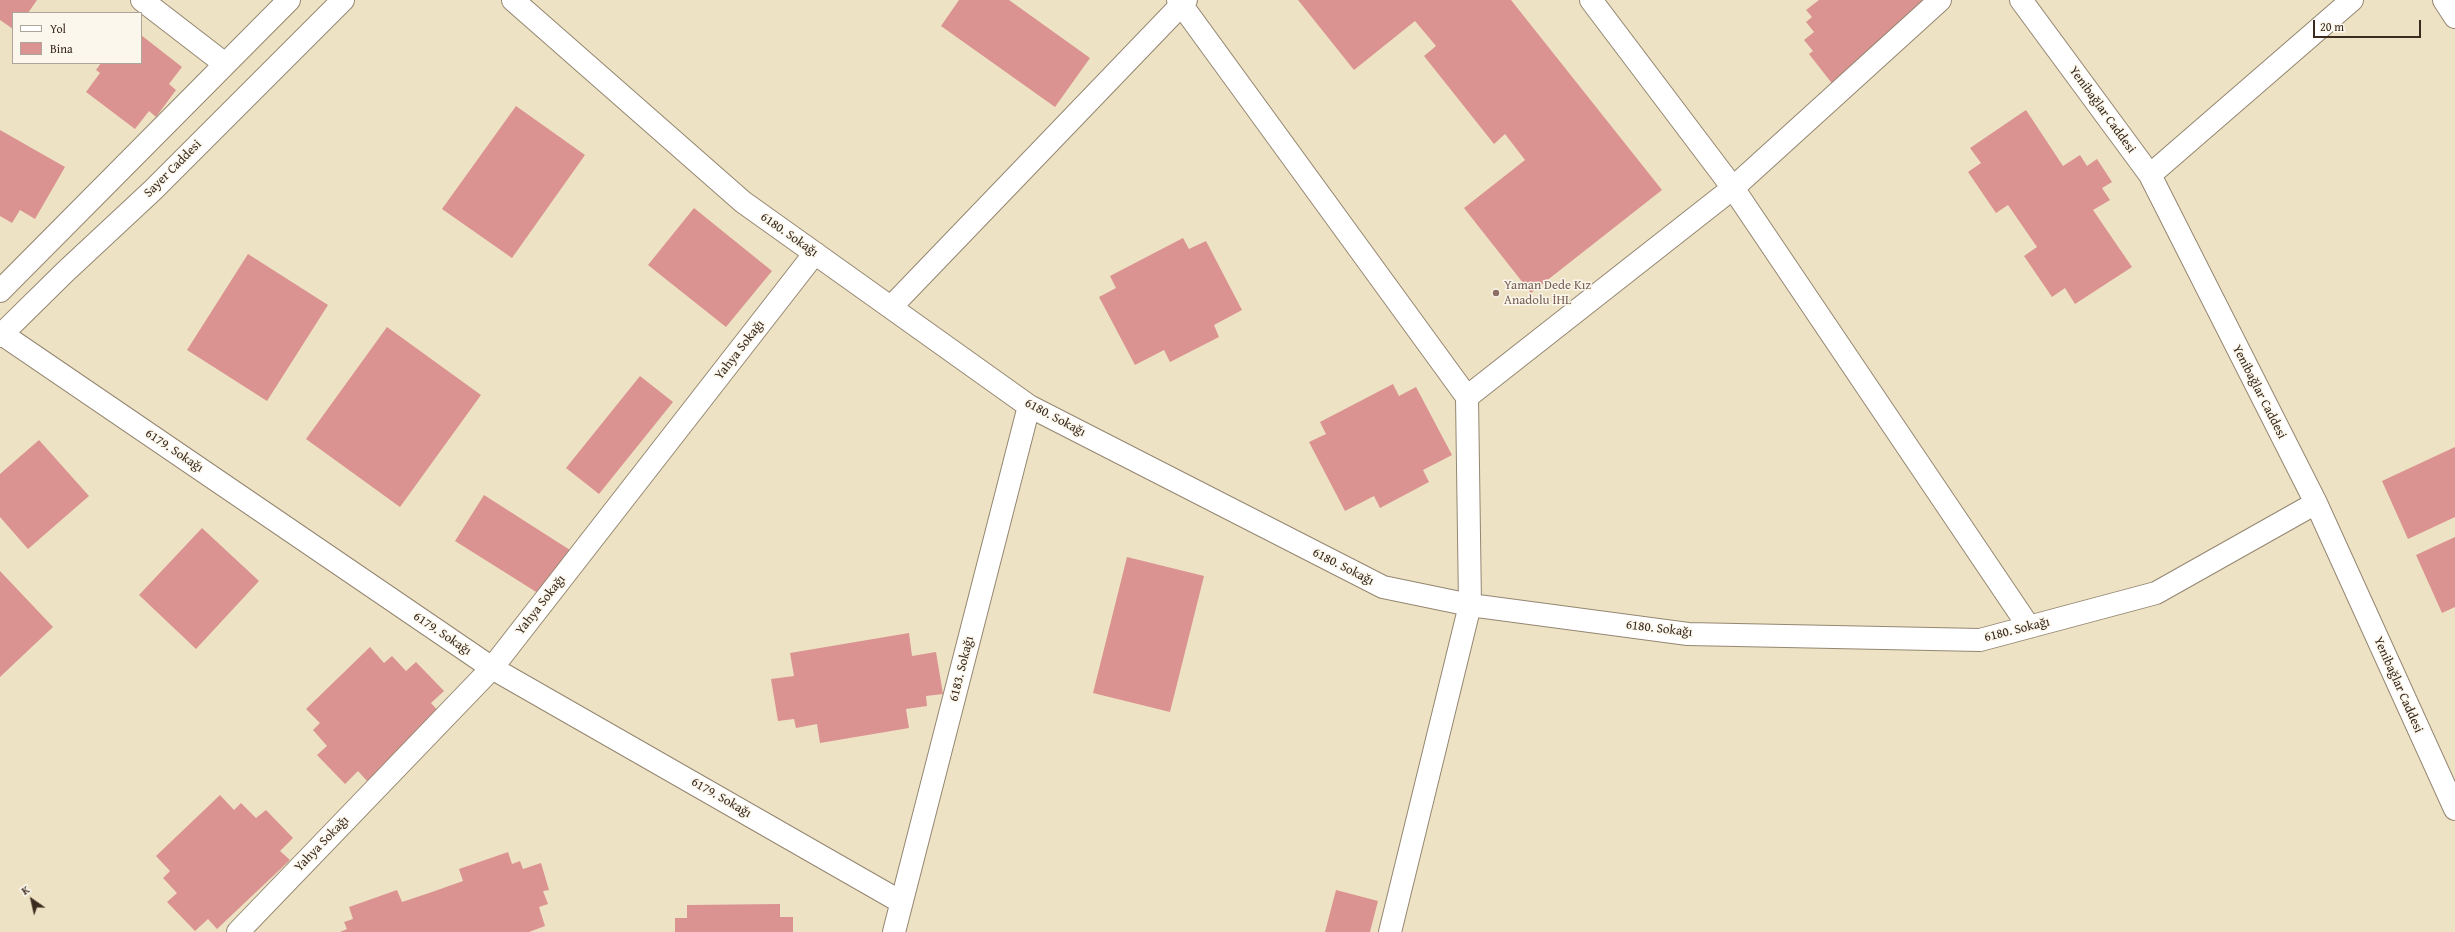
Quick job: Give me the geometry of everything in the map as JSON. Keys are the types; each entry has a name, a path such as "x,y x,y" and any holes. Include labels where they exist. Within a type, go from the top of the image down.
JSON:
{"street":[{"path":"142,0 225,64"},
{"path":"0,291 289,0"},
{"name":"Sayer Caddesi","path":"1,335 152,190 343,0"},
{"name":"6180. Sokağı","path":"513,0 743,202 1030,406 1383,587 1470,605 1688,634 1980,640 2156,593 2316,503"},
{"path":"1591,0 1733,188 2029,627"},
{"path":"1467,397 1733,188 1940,0"},
{"name":"Yenibağlar Caddesi","path":"2021,0 2150,175 2316,503 2455,809"},
{"path":"2150,175 2352,0"},
{"path":"2444,0 2455,17"},
{"path":"891,307 1182,1 1467,397 1470,605 1390,932"},
{"name":"Yahya Sokağı","path":"238,932 492,668 815,253"},
{"name":"6179. Sokağı","path":"1,335 492,668 901,902"},
{"name":"6183. Sokağı","path":"894,932 1030,406"}],"building":[{"path":"0,0 37,0 29,12 12,12 12,28 0,20"},
{"path":"959,0 1009,0 1090,58 1055,107 941,26"},
{"path":"1298,0 1511,0 1662,190 1531,293 1464,208 1525,160 1505,134 1494,144 1424,56 1436,46 1415,21 1354,70"},
{"path":"1819,0 1936,0 1834,86 1809,54 1813,51 1804,40 1814,32 1806,22 1812,17 1806,10"},
{"path":"142,36 182,67 169,84 176,90 156,117 149,111 135,129 86,92 100,73 96,70 100,64 142,64"},
{"path":"516,106 585,155 512,258 442,209"},
{"path":"2026,110 2063,166 2080,155 2087,166 2097,159 2112,182 2102,188 2110,200 2093,210 2132,267 2075,304 2065,288 2052,297 2024,256 2037,247 2008,205 1996,213 1968,172 1981,163 1970,148"},
{"path":"0,130 65,167 35,219 20,210 12,223 0,216"},
{"path":"694,208 772,271 726,327 648,265"},
{"path":"1183,238 1189,249 1206,241 1242,310 1214,325 1219,337 1170,362 1164,350 1135,365 1099,297 1116,288 1110,276"},
{"path":"248,254 328,305 267,401 187,350"},
{"path":"387,327 481,395 400,507 306,439"},
{"path":"640,376 673,402 599,494 566,468"},
{"path":"1393,384 1399,396 1416,387 1452,455 1423,470 1429,482 1380,508 1374,496 1345,511 1309,442 1326,434 1320,422"},
{"path":"39,440 89,496 28,549 0,517 0,474"},
{"path":"2455,447 2455,517 2408,539 2382,481"},
{"path":"484,495 570,550 541,595 455,541"},
{"path":"202,528 259,581 196,649 139,595"},
{"path":"2455,537 2455,607 2442,613 2416,555"},
{"path":"1127,557 1204,576 1170,712 1093,693"},
{"path":"0,571 53,627 0,677"},
{"path":"909,633 912,656 936,652 943,694 926,696 927,706 906,709 909,728 820,743 817,724 796,728 794,719 778,721 771,679 794,676 790,653"},
{"path":"370,647 384,663 392,656 406,671 416,662 444,691 431,703 440,713 367,781 358,771 345,784 317,755 327,746 313,730 320,723 306,709"},
{"path":"220,795 234,810 241,803 256,818 266,810 293,838 280,851 290,860 217,929 208,919 195,931 167,902 177,893 163,878 170,871 156,856"},
{"path":"508,852 512,864 520,861 523,869 541,863 549,890 543,891 548,904 539,907 545,926 529,932 340,932 347,929 344,922 353,919 349,907 397,890 402,902 432,892 463,881 459,869"},
{"path":"1336,890 1378,901 1370,932 1325,932"},
{"path":"780,904 780,917 793,917 793,932 675,932 675,918 687,918 687,905"}],"place":[{"name":"Yaman Dede Kız Anadolu İHL","path":"1496,293"}]}
